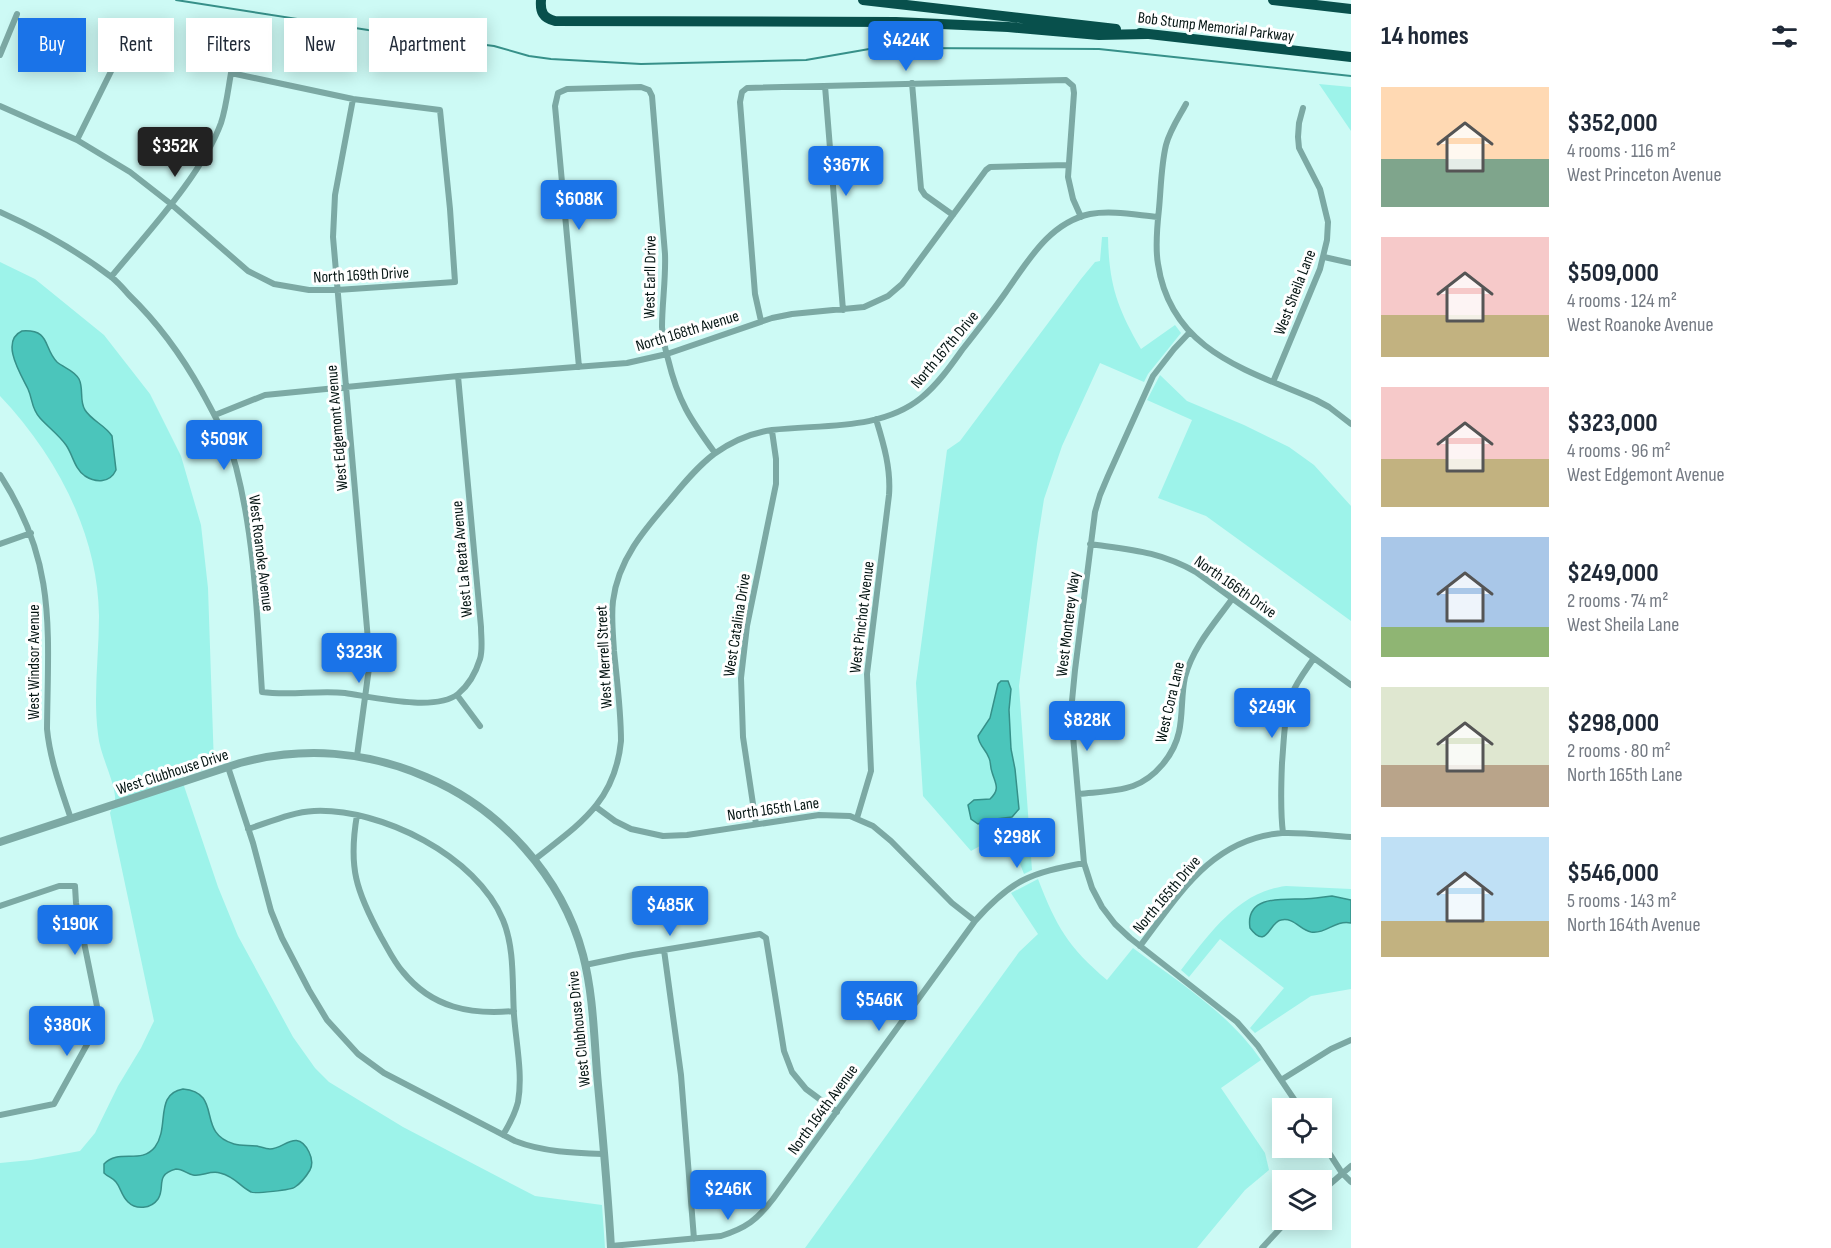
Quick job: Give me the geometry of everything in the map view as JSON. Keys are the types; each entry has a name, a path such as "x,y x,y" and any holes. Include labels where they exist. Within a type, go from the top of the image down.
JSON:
{"highway":[{"path":"541,0 541,10 544,16 559,21 896,22 998,26 1099,34 1147,34"},
{"name":"Bob Stump Memorial Parkway","path":"863,0 1351,57"},
{"name":"Bob Stump Memorial Parkway","path":"1274,0 1351,9"}],"street":[{"path":"0,55 17,14"},
{"path":"77,140 111,72"},
{"path":"111,277 195,172 221,123 231,74 353,99"},
{"path":"761,321 755,294 740,102 742,92 751,87 1063,80 1071,83 1074,93 1068,165 1071,191 1081,217"},
{"path":"912,83 921,189 925,195 953,214"},
{"path":"825,86 843,310"},
{"name":"West Earll Drive","path":"579,367 555,106 558,93 567,89 641,87 649,90 652,96 665,254 662,328 667,354 676,390 683,406 715,453"},
{"name":"North 169th Drive","path":"0,106 77,140 130,172 171,204 248,271 274,284 309,290 337,290 455,282 441,110 353,99"},
{"name":"West Edgemont Avenue","path":"353,99 335,195 333,237 368,640 369,669 357,756"},
{"path":"1186,104 1166,144 1158,217 1157,263 1164,290 1176,314 1189,333 1206,348 1225,360 1316,400 1351,424"},
{"name":"West Sheila Lane","path":"1273,382 1324,256 1328,231 1320,189 1299,148 1299,123 1303,108"},
{"name":"North 168th Avenue","path":"215,415 265,395 458,376 627,363 667,354 782,315 843,310 872,304 895,291 908,277 990,166 1068,165"},
{"name":"West Roanoke Avenue","path":"0,212 32,226 71,249 111,277 167,336 215,415 235,465 245,506 253,563 262,692 275,694 344,693 366,697"},
{"name":"North 167th Drive","path":"715,453 739,439 772,430 876,419 900,411 925,395 951,365 1042,242 1059,228 1081,217 1106,213 1158,217"},
{"path":"1324,256 1351,263"},
{"name":"West Monterey Way","path":"1189,333 1150,381 1100,495 1090,544 1072,701 1084,863 1092,888 1102,907 1122,931 1237,1022 1258,1046 1293,1098"},
{"name":"West La Reata Avenue","path":"457,695 471,680 481,657 481,627 458,376"},
{"name":"West Pinchot Avenue","path":"857,818 871,771 867,674 890,482 887,457 876,419"},
{"name":"West Catalina Drive","path":"756,824 743,737 741,678 747,626 776,484 776,459 772,430"},
{"name":"West Merrell Street","path":"534,860 583,821 596,807 607,791 616,771 621,741 612,602 624,562 639,538 688,478 715,453"},
{"name":"West Windsor Avenue","path":"0,475 19,506 31,533 42,573 48,609 47,729 56,773 70,819"},
{"path":"0,544 31,533"},
{"name":"North 166th Drive","path":"1090,544 1138,550 1176,561 1196,572 1351,685"},
{"name":"West Cora Lane","path":"1079,794 1135,786 1163,765 1173,750 1179,732 1182,694 1191,662 1199,645 1232,599"},
{"path":"1283,833 1281,801 1287,711 1293,692 1314,658"},
{"path":"366,697 435,702 457,695 480,726"},
{"name":"West Clubhouse Drive","path":"0,842 257,758 296,753 332,753 374,759 413,771 464,796 503,826 534,860 548,879 567,914 582,952 591,999 611,1247"},
{"path":"228,767 276,925 309,990 337,1033 358,1054 384,1073 503,1136 534,1147 604,1154"},
{"name":"North 165th Lane","path":"596,807 631,829 663,836 826,814 842,814 857,818 881,832 952,903 975,921"},
{"path":"248,829 302,812 325,811 357,815 399,828 432,845 464,869 489,896 499,911 509,942 519,1091 515,1112 503,1136"},
{"path":"357,815 352,856 359,891 378,932 403,972 434,999 460,1009 483,1013 514,1011"},
{"name":"North 165th Drive","path":"1140,946 1192,879 1221,853 1238,844 1262,836 1283,833 1351,837"},
{"path":"975,921 997,898 1022,880 1048,871 1084,863"},
{"path":"0,906 59,886 75,886 76,903 100,1021 54,1104 0,1115"},
{"name":"North 164th Avenue","path":"611,1247 721,1236 737,1231 753,1222 837,1112 975,921"},
{"path":"585,965 760,934 766,938 784,1051 792,1072 806,1089 837,1112"},
{"path":"664,950 681,1066 694,1239"},
{"path":"1281,1080 1331,1048 1351,1040"},
{"path":"1332,1158 1351,1182"},
{"path":"1332,1182 1351,1166"},
{"path":"1265,1247 1279,1230"}],"shaded area":[{"path":"1319,84 1351,87 1351,131"},
{"path":"1102,237 1108,237 1110,269 1120,308 1141,349 1175,325 1181,333 1144,382 1100,363 1062,446 1044,499 1019,686 1032,870 1024,874 1011,841 1003,833 971,851 923,796 916,683 947,450 960,441 1081,279 1095,262 1100,261"},
{"path":"0,262 35,279 104,335 150,394 181,456 201,525 208,588 214,765 181,777 218,887 238,936 293,1037 315,1068 329,1082 403,1127 535,1196 602,1205 605,1248 0,1248 0,1163 80,1151 95,1133 154,1021 110,813 115,800 114,789 98,734 96,690 99,616 97,585 91,555 82,525 56,470 39,444 0,396"},
{"path":"22,331 31,331 42,336 57,362 72,371 79,379 85,410 112,436 116,470 110,477 98,481 85,476 78,469 63,441 37,414 12,350 16,336"},
{"path":"1160,375 1187,401 1289,447 1314,465 1351,506 1351,621 1206,516 1158,498 1192,420 1147,400"},
{"path":"1001,681 1008,681 1011,689 1009,710 1011,749 1019,809 1012,817 978,824 971,819 968,805 974,800 990,799 995,792 996,783 990,760 978,736 990,718 998,684"},
{"path":"1038,879 1057,923 1065,935 1082,957 1107,980 1133,948 1202,999 1234,1027 1248,1043 1261,1060 1221,1088 1265,1153 1269,1170 1245,1190 1197,1248 805,1248 1019,952 1038,934 1011,893"},
{"path":"1286,886 1351,889 1351,989 1311,996 1255,1033 1250,1028 1284,988 1220,939 1189,977 1181,970 1214,930 1239,906 1269,890"},
{"path":"1332,896 1351,900 1351,923 1340,923 1322,931 1311,932 1290,920 1281,920 1260,937 1250,928 1253,910 1266,901"},
{"path":"183,1089 195,1092 203,1098 215,1131 222,1139 234,1144 270,1149 300,1141 311,1156 312,1166 309,1172 295,1187 251,1192 230,1177 220,1173 196,1175 176,1169 163,1178 160,1195 155,1202 143,1207 131,1205 116,1182 104,1173 104,1164 116,1157 143,1155 155,1147 162,1130 168,1097"}],"waterway":[{"path":"176,0 368,30 494,46 529,56 551,59 641,64 806,60 875,48 1099,49 1351,76"}]}
